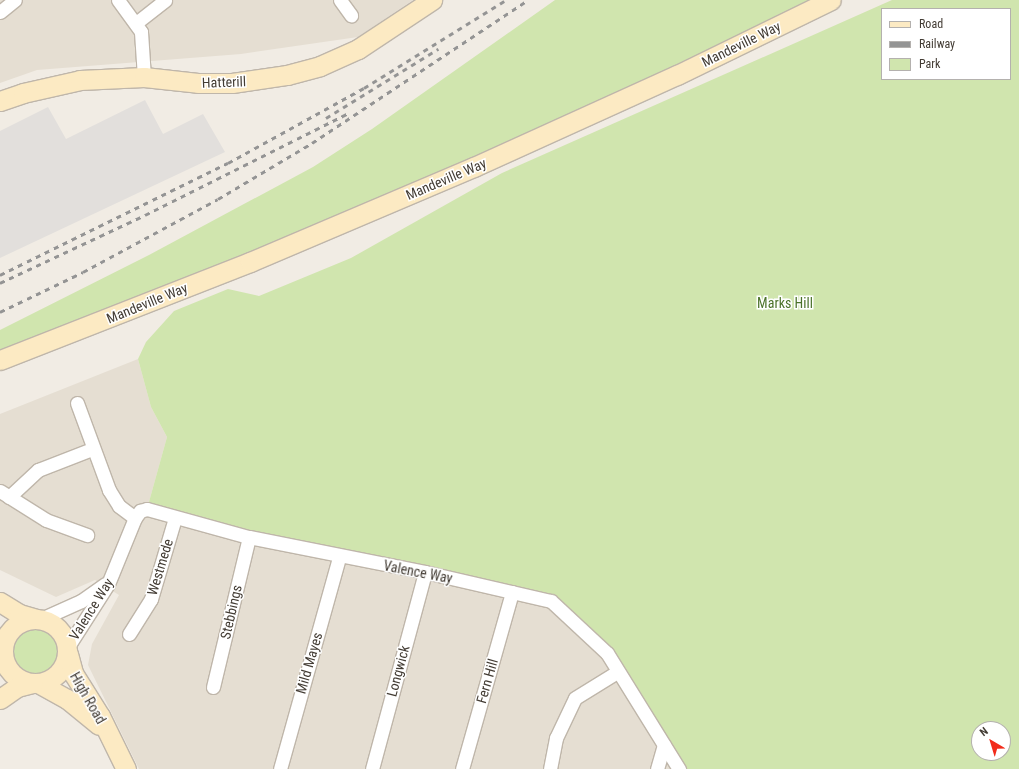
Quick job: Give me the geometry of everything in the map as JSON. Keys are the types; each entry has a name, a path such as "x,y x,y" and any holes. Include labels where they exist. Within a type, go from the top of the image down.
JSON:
{"main road":[{"name":"Hatterill","path":"0,101 57,84 144,77 198,83 232,83 307,70 358,49 432,0"},
{"name":"Mandeville Way","path":"0,360 54,340 296,243 474,167 677,75 831,0"},
{"name":"Mandeville Way","path":"0,367 54,340"},
{"path":"0,602 15,612 52,624 61,632 67,651 65,663 57,675 35,683 17,687 0,699"},
{"path":"35,683 14,675 6,663 2,648 14,627 24,620 38,619"},
{"name":"High Road","path":"67,651 73,673 112,741 126,769"},
{"name":"High Road","path":"35,683 79,707 112,741"}],"street":[{"path":"0,12 15,0"},
{"path":"118,0 141,32 144,46 144,77"},
{"path":"136,23 165,0"},
{"path":"340,0 351,15"},
{"path":"77,403 92,449 113,499 135,518"},
{"path":"87,535 46,520 4,494 38,470 92,449"},
{"name":"Valence Way","path":"67,651 103,594 115,570 135,518 140,512 147,509 249,537 339,557 425,572 551,601 607,653 617,672 679,769"},
{"name":"Westmede","path":"129,634 151,600 176,518"},
{"name":"Stebbings","path":"214,687 249,537"},
{"name":"Mild Mayes","path":"280,769 339,557"},
{"name":"Valence Way","path":"38,619 88,597 108,580 115,570"},
{"name":"Longwick","path":"372,769 425,572"},
{"name":"Fern Hill","path":"462,769 512,592"},
{"path":"550,769 556,738 574,698 617,672"},
{"path":"657,769 664,745"}],"shaded area":[{"path":"0,0 413,0 358,37 241,54 37,70 0,83"},
{"path":"145,100 163,134 203,114 225,152 0,258 0,131 48,107 66,139"},
{"path":"138,359 151,407 167,437 147,509 551,601 710,769 139,769 88,665 92,644 119,595 95,580 56,597 0,570 0,414"}],"green space":[{"path":"555,0 831,0 752,39 0,360 0,330 149,255 313,167 372,129"},
{"name":"Marks Hill","path":"892,0 1019,0 1019,769 680,769 617,672 551,601 147,509 167,437 151,407 138,359 146,342 174,311 228,289 259,296 351,258 502,173"},
{"path":"30,628 40,628 48,632 54,638 58,646 58,656 54,664 48,670 40,674 30,674 22,670 16,664 12,656 12,646 16,638 22,632"}],"railway":[{"path":"0,275 228,163 364,88 506,0"},
{"path":"0,312 83,272 218,199 312,143 528,0"},
{"path":"326,118 438,49"},
{"path":"0,283 145,215 349,113"}]}
